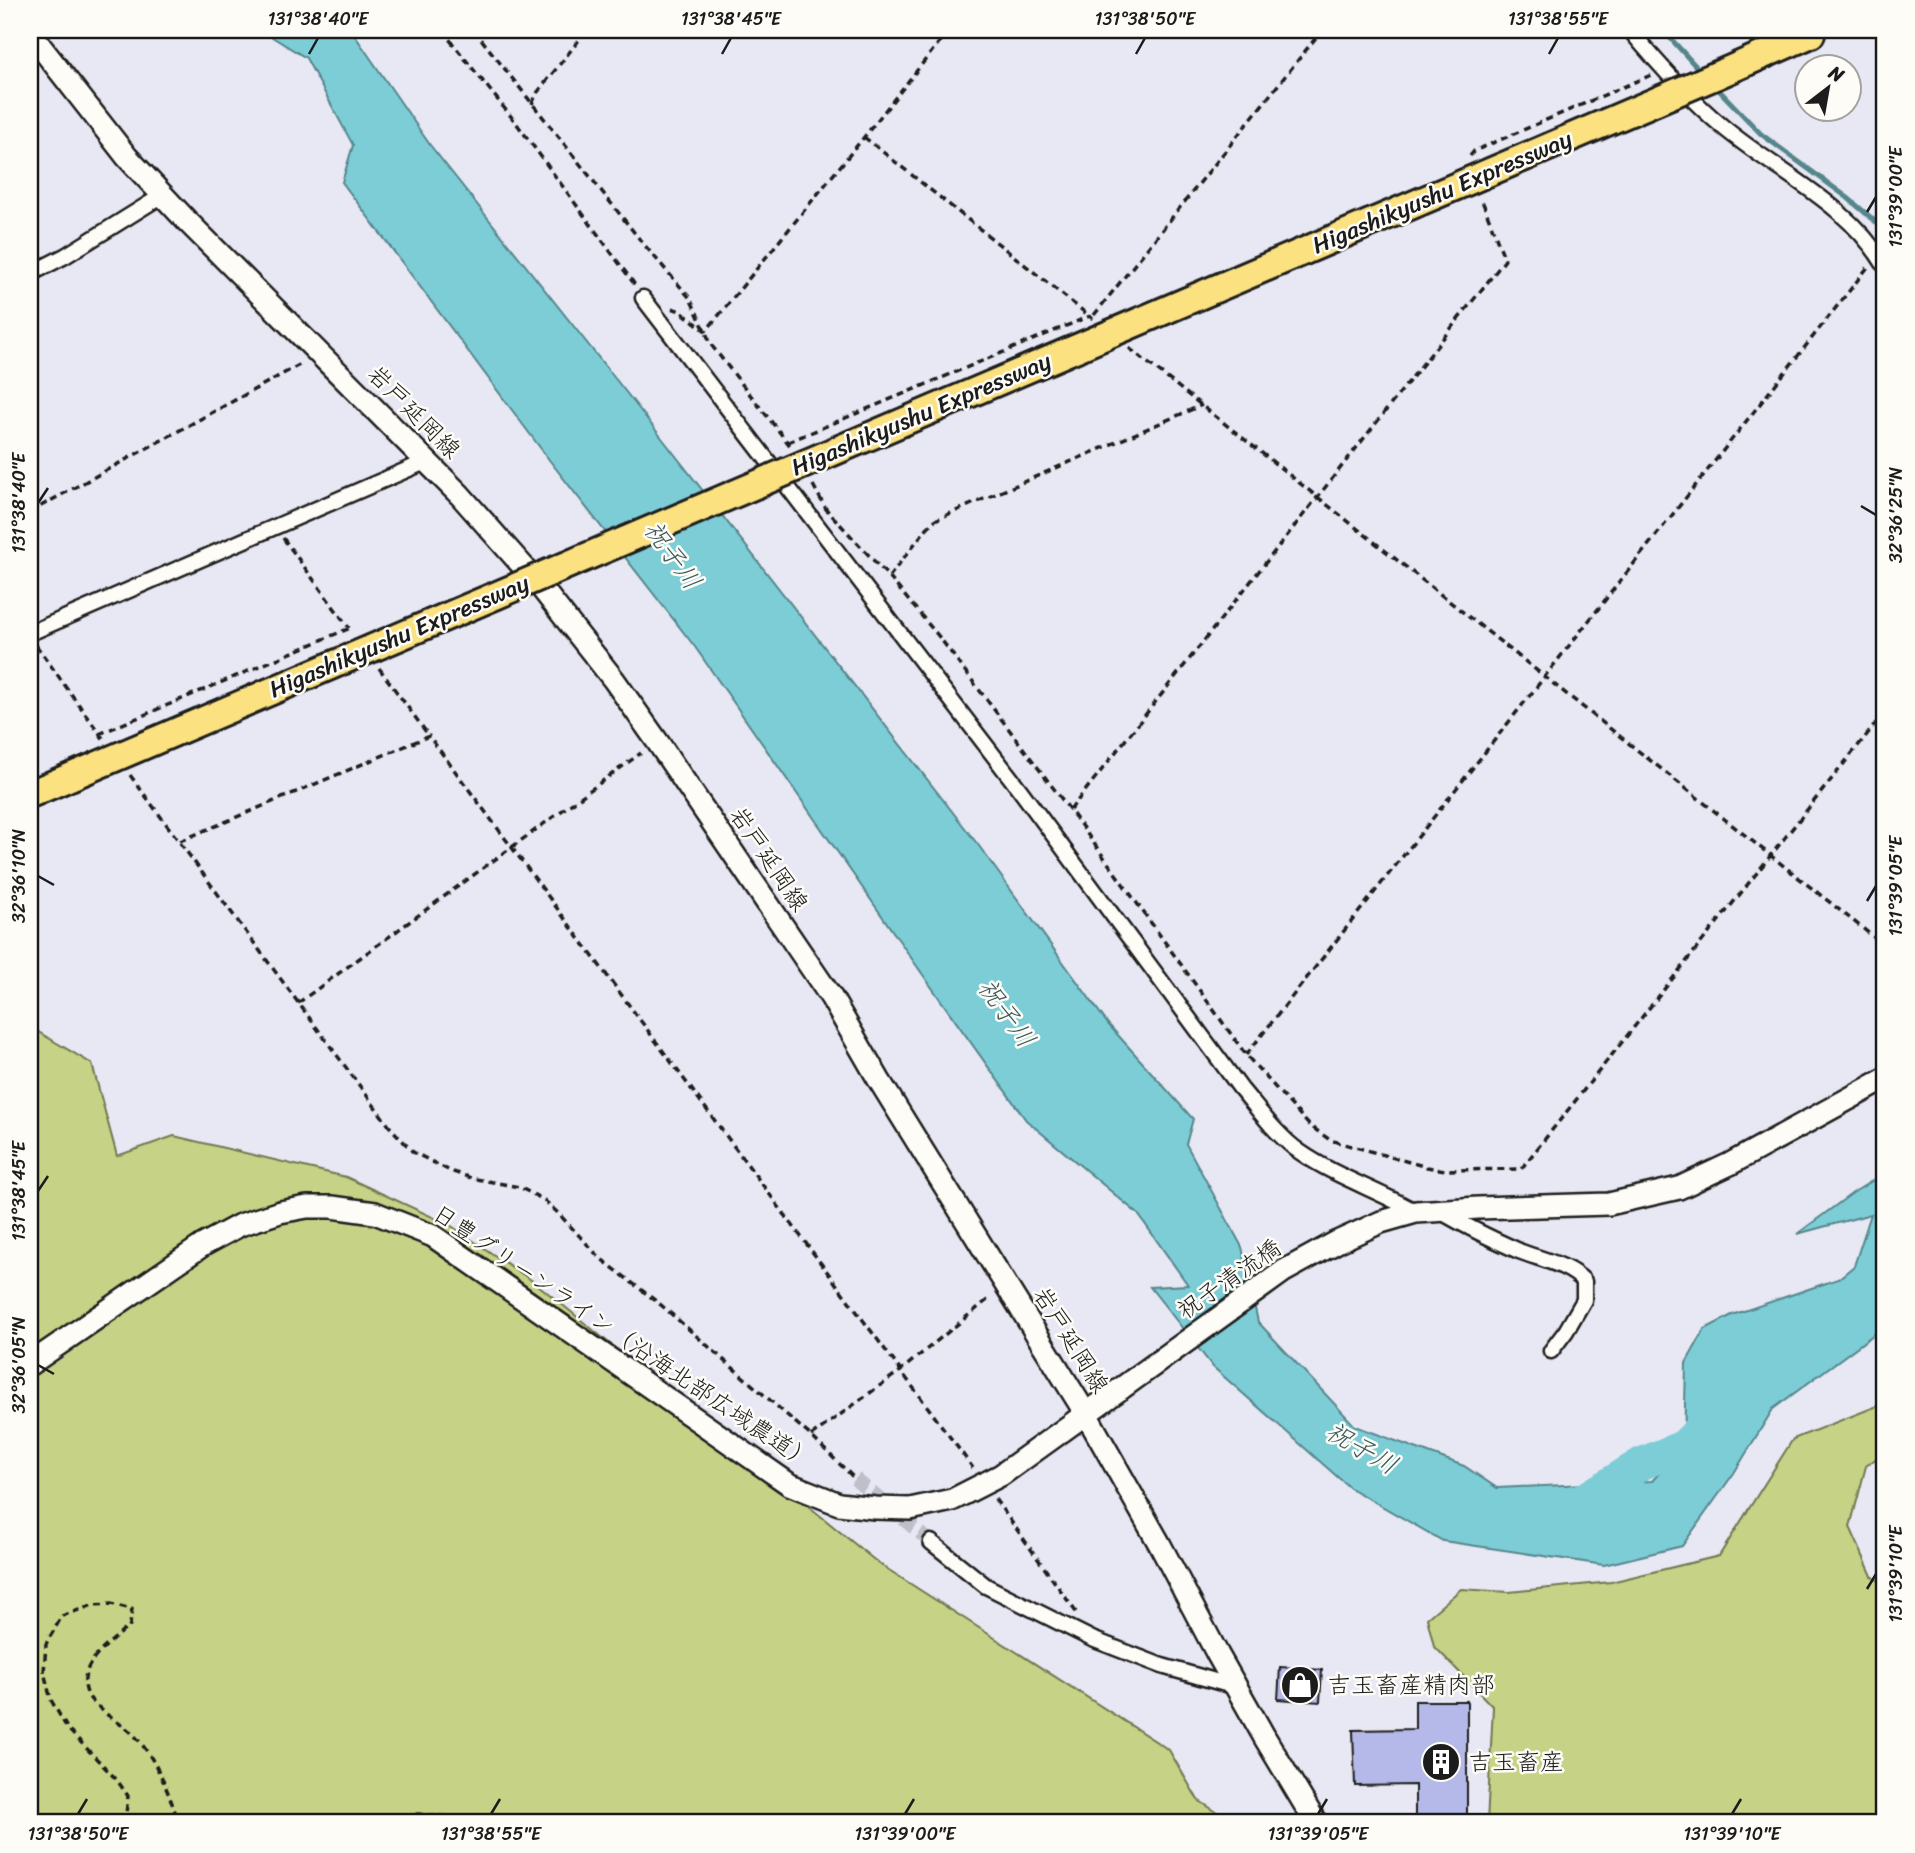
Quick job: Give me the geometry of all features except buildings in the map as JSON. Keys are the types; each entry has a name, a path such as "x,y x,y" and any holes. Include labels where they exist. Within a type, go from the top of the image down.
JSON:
{"highway":[{"name":"Higashikyushu Expressway","path":"30,794 1811,34"}],"main road":[{"name":"岩戸延岡線","path":"30,33 127,157 318,354 460,495 536,580 614,680 831,997 879,1080 1086,1414 1236,1687 1316,1823"},
{"path":"1416,1212 1609,1203 1679,1188 1730,1164 1885,1079"},
{"name":"日豊グリーンライン（沿海北部広域農道）","path":"30,1364 203,1245 240,1225 280,1212 307,1207 332,1207 375,1213 433,1236 789,1484 839,1504 910,1509 952,1500 1001,1475 1115,1393"},
{"name":"祝子清流橋","path":"1115,1393 1284,1270 1381,1222 1416,1212"}],"street":[{"path":"1630,30 1663,69 1724,128 1829,203 1858,231 1882,260"},
{"path":"30,274 65,256 163,195"},
{"path":"643,298 1020,790 1241,1089 1298,1150 1333,1172 1388,1196 1416,1212"},
{"path":"31,631 425,462"},
{"path":"1438,1210 1471,1229 1520,1251 1574,1271 1584,1282 1584,1300 1551,1351"},
{"path":"931,1542 986,1587 1085,1636 1162,1666 1236,1687"}],"path":[{"path":"442,30 517,124 643,298 680,312 706,331"},
{"path":"474,30 641,242 690,298 712,346 795,453"},
{"path":"531,104 587,30"},
{"path":"706,331 949,30"},
{"path":"788,442 1091,317 1322,30"},
{"path":"1466,160 1474,151 1663,69"},
{"path":"1070,810 1505,260 1481,198"},
{"path":"1246,1055 1544,677 1882,260"},
{"path":"30,513 318,354"},
{"path":"888,577 935,520 1202,405"},
{"path":"807,475 826,509 940,638 1070,810 1246,1055 1309,1125 1330,1140 1427,1167 1445,1170 1521,1169 1885,712"},
{"path":"1317,497 1885,946"},
{"path":"99,734 349,628"},
{"path":"31,631 107,745"},
{"path":"180,841 429,736 974,1470"},
{"path":"298,1003 657,741"},
{"path":"123,766 390,1127 413,1152 450,1171 519,1187 544,1200 600,1258 662,1305 811,1436 855,1479"},
{"path":"811,1436 900,1371 1006,1285"},
{"path":"993,1497 1077,1614 1085,1636"},
{"path":"125,1823 128,1797 117,1780 67,1728 51,1700 44,1672 46,1644 62,1616 93,1605 111,1604 132,1609 130,1625 92,1660 87,1669 84,1679 89,1697 139,1741 161,1775 178,1820 188,1823"},
{"path":"407,1823 417,1814 493,1823"}],"green space":[{"path":"30,1027 92,1064 117,1156 174,1136 346,1177 450,1225 537,1284 878,1563 1169,1750 1198,1800 1234,1823 30,1823"},
{"path":"1885,1403 1885,1452 1866,1466 1850,1527 1872,1576 1885,1585 1885,1823 1487,1823 1493,1707 1434,1646 1427,1618 1461,1589 1509,1592 1611,1582 1719,1556 1793,1439"}],"water":[{"path":"261,30 351,30 430,145 979,846 1108,1024 1193,1119 1186,1144 1242,1247 1258,1322 1355,1426 1464,1466 1497,1488 1652,1481 1684,1446 1686,1363 1705,1329 1732,1315 1838,1279 1854,1266 1871,1214 1797,1234 1885,1173 1885,1326 1773,1409 1734,1473 1682,1546 1604,1565 1443,1541 1350,1488 1213,1367 1150,1287 1188,1285 1138,1214 1026,1120 695,647 550,461 342,182 353,145 306,58"}],"waterway":[{"path":"1663,30 1701,72"},
{"path":"1715,86 1761,134 1848,198 1883,228 1885,233"},
{"name":"祝子川","path":"1572,1502 1585,1499 1641,1464 1684,1446 1715,1415"}],"tunnel":[{"path":"855,1479 931,1542"}],"place":[{"name":"吉玉畜産精肉部","path":"1300,1685"},
{"name":"吉玉畜産","path":"1441,1762"}]}
